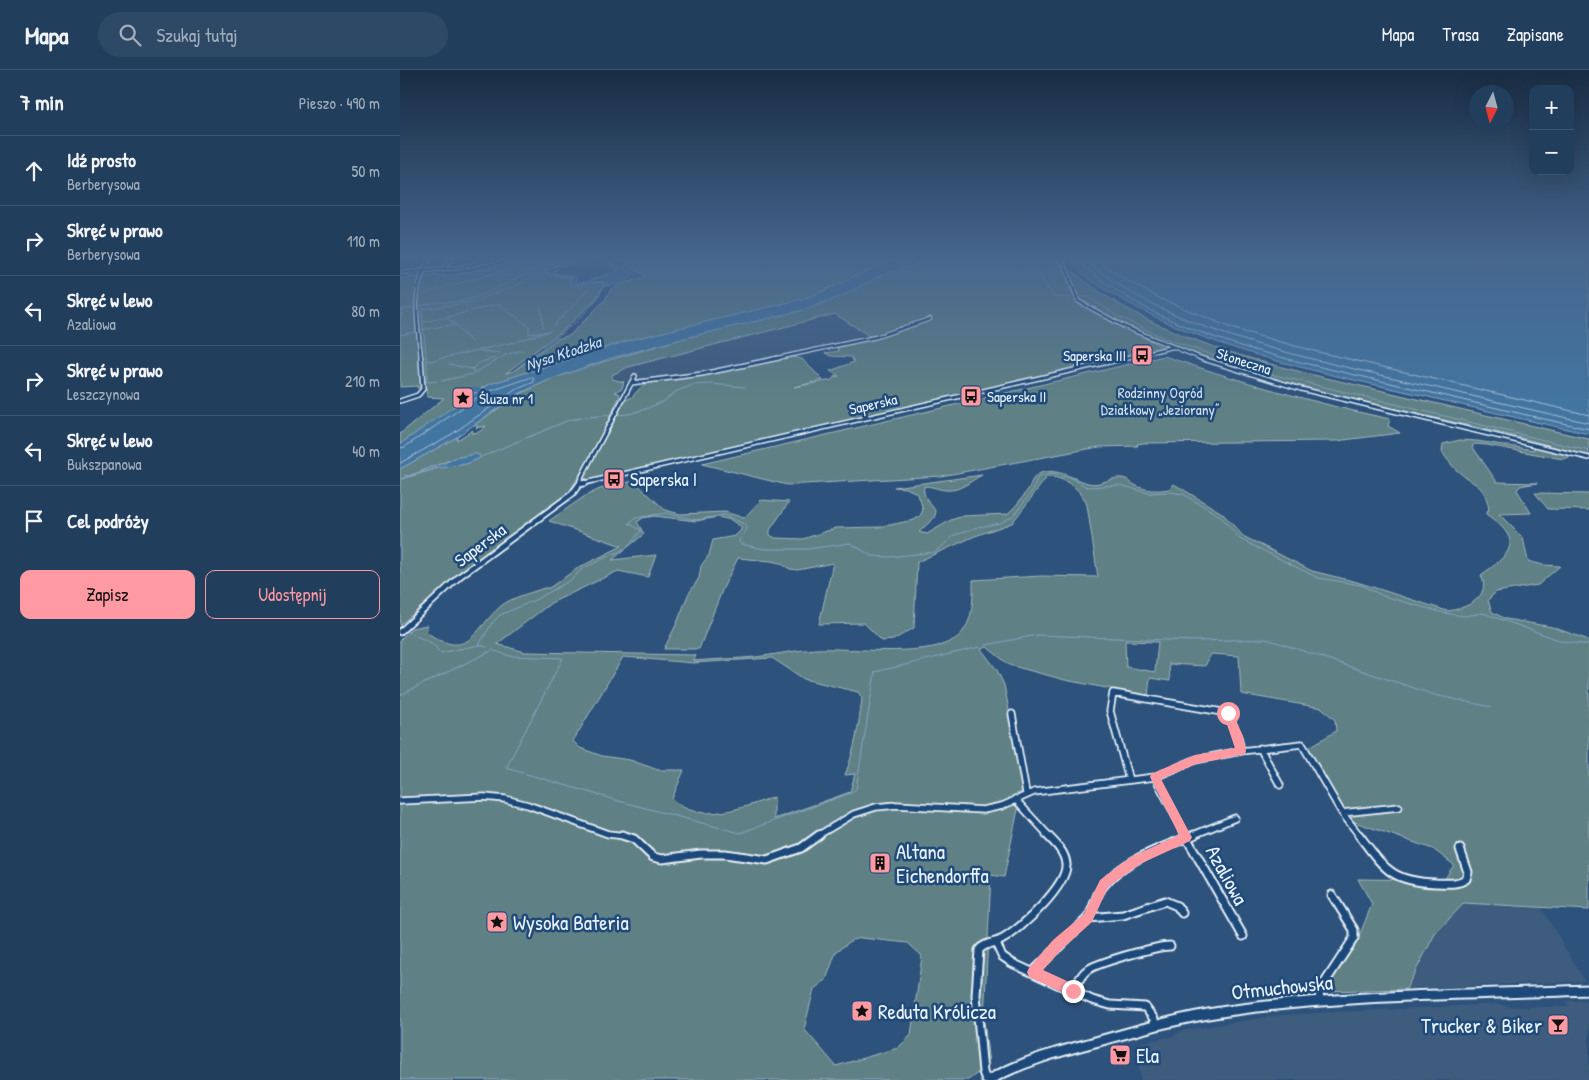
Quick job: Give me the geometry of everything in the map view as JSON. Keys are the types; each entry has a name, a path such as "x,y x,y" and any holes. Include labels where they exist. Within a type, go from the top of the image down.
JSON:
{"main road":[{"name":"Otmuchowska","path":"987,1080 1020,1064 1155,1026 1226,1011 1319,1001 1589,990"}],"street":[{"path":"400,400 420,394 423,389 423,366 417,305"},
{"name":"Słoneczna","path":"1085,305 1125,327 1228,368 1278,383 1460,425 1589,458"},
{"path":"631,382 686,377 712,372 876,337 930,319"},
{"name":"Saperska","path":"580,484 1172,347"},
{"name":"Saperska","path":"400,632 460,576 569,497 580,484 580,480 635,376"},
{"path":"1129,780 1110,711 1113,693 1228,713 1238,736 1241,751"},
{"path":"1012,714 1026,793"},
{"path":"400,802 484,798 505,799 528,805 608,834 634,838 653,857 662,859 701,854 724,854 767,860 801,848 829,828 854,814 876,807 897,805 983,810 1002,806 1026,793 1155,777 1195,760 1260,748 1302,744 1342,812 1384,868 1393,875 1406,881 1460,883 1466,879 1468,872 1460,849"},
{"path":"1260,748 1280,785"},
{"name":"Azaliowa","path":"1155,777 1186,837 1243,936"},
{"path":"987,1080 983,1072 976,995 978,957 981,946 996,943 1014,930 1056,890 1066,871 1064,857 1059,848 1015,799"},
{"path":"1342,812 1399,807"},
{"path":"1033,972 1058,944 1088,918 1104,883 1136,861 1186,837 1235,818"},
{"path":"1319,1001 1320,990 1354,938 1354,930 1332,895"},
{"path":"1088,918 1122,915 1161,901 1171,903 1178,907 1182,913"},
{"path":"996,943 1002,956 1073,991 1110,1005 1145,1006 1154,1019 1155,1026"},
{"path":"1073,991 1081,976 1096,966 1152,948 1170,946"}],"shaded area":[{"path":"835,314 871,337 680,377 624,382 612,379 612,375 628,367"},
{"path":"1464,903 1541,907 1585,981 1406,989 1435,934"},
{"path":"1589,1000 1589,1080 1141,1080 1135,1044 1173,1036 1180,1031 1279,1015 1498,1004 1510,1007 1568,1007 1566,1001"}],"green space":[{"path":"400,305 590,305 566,328 506,373 514,371 557,339 570,335 600,305 777,305 634,339 490,384 400,444 400,434 444,398 427,397 426,388 417,388 418,386 400,387"},
{"path":"816,305 1081,305 1165,348 1017,380 1016,382 590,480 583,478 588,469 583,469 567,495 476,560 400,625 400,469 457,437 457,440 473,430 471,433 479,432 486,426 476,428 478,426 474,425 518,395 549,380 589,366 685,338","holes":["835,314 871,337 836,346 839,351 825,353 831,356 851,357 854,362 830,371 839,376 834,377 832,380 794,387 823,380 802,359 790,356 702,376 651,382 641,387 632,397 622,402 610,425 606,425 620,396 619,393 615,392 622,388 624,382 612,379 612,375 628,367","479,455 480,458 466,464 439,468 401,479 455,458"]},
{"path":"1088,305 1121,305 1179,334 1260,361 1589,439 1589,456 1509,435 1284,382 1180,348"},
{"name":"Rodzinny Ogród Działkowy „Jeziorany”","path":"1164,356 1276,391 1390,419 1388,426 1400,433 1336,441 1143,443 1137,444 1138,446 1099,447 941,476 787,485 702,464"},
{"path":"1460,440 1477,441 1534,450 1533,445 1573,456 1563,459 1487,445 1475,444 1472,446 1497,482 1537,483 1520,486 1517,490 1531,513 1499,514 1523,538 1528,561 1543,565 1560,566 1538,585 1496,592 1488,600 1492,612 1506,619 1552,627 1589,640 1589,910 1464,903 1435,934 1406,989 1325,991 1358,939 1372,904 1358,879 1444,880 1454,865 1433,849 1349,820 1308,748 1336,731 1335,720 1322,708 1241,694 1239,656 1211,654 1205,666 1169,664 1170,681 1150,678 1148,696 1065,680 1009,665 987,647 981,649 997,670 1004,685 1023,791 1008,798 1018,809 1004,877 991,875 984,1019 989,1065 968,1080 400,1080 400,640 412,628 427,625 426,632 441,640 452,644 462,643 477,633 505,603 544,588 549,588 578,568 622,546 549,521 585,496 600,489 634,481 665,510 680,514 725,512 744,518 761,500 789,502 770,530 770,535 775,538 803,539 836,528 880,527 914,520 920,516 923,510 920,499 915,492 906,488 894,487 982,475 965,486 950,490 924,486 924,494 936,512 934,518 919,532 927,534 951,520 963,516 1007,514 1022,499 1034,478 1043,472 1056,472 1093,484 1121,478 1139,487 1152,490 1169,489 1174,484 1222,513 1243,536 1312,571 1357,582 1447,611 1469,605 1480,596 1483,590 1481,575 1501,559 1510,546 1505,531 1486,514 1489,509 1482,490 1457,471 1442,452 1443,444","holes":["1047,477 1066,481 1077,489 1085,499 1098,577 1041,576 973,580 971,615 965,628 961,634 949,642 933,647 913,650 816,649 755,657 694,661 696,655 525,652 497,644 551,603 618,571 648,577 656,555 612,560 644,534 637,522 643,518 654,516 696,521 718,517 731,520 741,527 741,530 735,536 713,540 709,555 701,566 699,578 688,595 664,649 699,649 723,588 738,558 771,561 780,563 790,569 798,570 833,563 819,624 864,623 882,641 893,640 914,628 917,562 975,536 1012,523","1125,641 1158,642 1155,672 1126,667","623,657 693,663 772,658 804,679 858,692 862,698 856,737 845,775 855,774 850,792 774,819 774,797 722,812 708,813 683,807 672,799 684,770 658,770 630,760 602,756 580,748 573,741","861,938 908,943 922,956 911,1035 898,1048 836,1066 804,1029 814,989 826,980 836,952 852,940"]},
{"path":"1535,493 1589,494 1589,510 1548,509"}],"water":[{"path":"777,305 816,305 611,358 549,380 518,394 455,438 400,469 400,444 490,384 634,339"},
{"path":"1133,305 1589,305 1589,434 1302,368 1228,346 1191,333"},
{"path":"479,455 480,458 466,464 439,468 401,479 437,467 455,458"}],"waterway":[{"path":"400,310 423,305"},
{"path":"423,309 451,305"},
{"path":"471,311 494,305"},
{"path":"500,305 508,311"},
{"path":"552,327 574,305"},
{"name":"Nysa Kłodzka","path":"513,371 576,322 591,305"},
{"path":"1101,305 1117,316 1164,338 1258,371 1589,451"},
{"path":"541,307 543,327"},
{"path":"400,319 404,310"},
{"path":"422,311 424,330"},
{"path":"444,318 468,312"},
{"path":"509,312 529,326 529,329"},
{"path":"424,322 442,318"},
{"path":"447,318 455,324"},
{"path":"445,326 456,325 467,338"},
{"path":"424,330 443,326"},
{"path":"424,330 427,365"},
{"path":"517,341 550,331 529,334 529,330"},
{"path":"400,335 415,332"},
{"path":"468,338 471,342"},
{"path":"439,359 515,342"},
{"name":"Nysa Kłodzka","path":"509,354 523,350"},
{"path":"481,351 500,353"},
{"path":"475,373 507,354"},
{"path":"472,369 479,363 494,358"},
{"path":"428,361 437,360"},
{"path":"449,364 472,369"},
{"path":"427,366 427,382 437,381"},
{"path":"472,369 475,373"},
{"path":"441,381 475,373"},
{"path":"481,457 569,420 629,414 646,409 664,401 677,391 693,385 711,384 745,387"},
{"path":"473,389 485,392"},
{"path":"740,538 739,542 741,544 764,549 808,549 850,543 872,556 889,557 935,552 955,535 978,527 1000,523 1013,516 1033,490 1038,477 1051,474 1071,478 1087,487 1121,485 1148,493 1171,492 1183,494 1220,516 1240,539 1318,578 1361,585 1383,596 1444,613 1464,616 1483,613 1562,641 1589,645"},
{"path":"404,475 409,476"},
{"path":"479,645 492,623 500,615 535,600 571,580 582,569 626,548 641,531 629,523 636,518 665,513 696,520 724,515 746,525 747,529 742,536"},
{"path":"403,630 432,643 440,653 479,645"},
{"path":"986,645 1037,635 1193,641 1267,639 1435,695 1491,707"},
{"path":"479,645 487,647"},
{"path":"492,650 510,656 563,658 506,768 619,801 740,833 851,793 856,789 875,672 980,647"},
{"path":"400,695 491,651"}],"place":[{"name":"Saperska III","path":"1142,355"},
{"name":"Saperska II","path":"971,396"},
{"name":"Śluza nr 1","path":"463,398"},
{"name":"Saperska I","path":"614,479"},
{"name":"Altana Eichendorffa","path":"880,863"},
{"name":"Wysoka Bateria","path":"497,922"},
{"name":"Reduta Królicza","path":"862,1011"},
{"name":"Trucker & Biker","path":"1558,1025"},
{"name":"Ela","path":"1120,1055"}],"route":[{"path":"1073,991 1033,972 1058,944 1088,918 1104,883 1136,861 1186,837 1155,777 1195,760 1241,751 1238,736 1228,713"}]}
